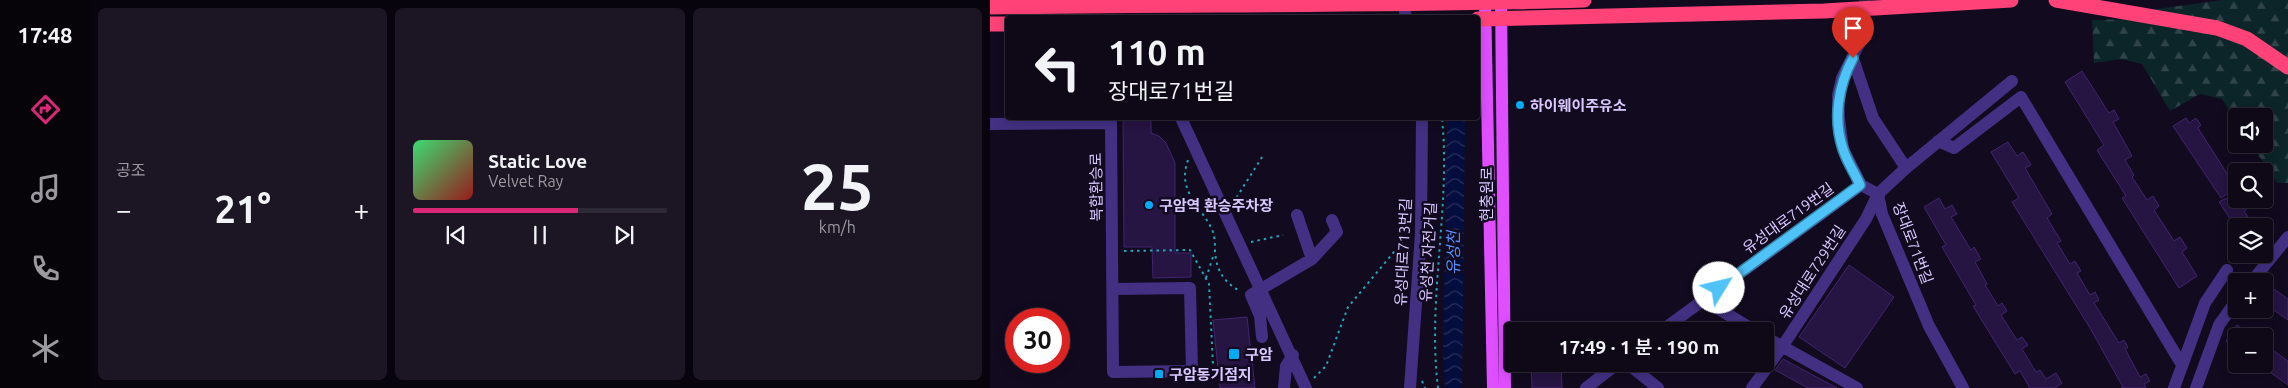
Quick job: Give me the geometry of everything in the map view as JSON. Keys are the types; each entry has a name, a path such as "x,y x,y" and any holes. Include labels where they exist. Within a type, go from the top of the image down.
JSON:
{"highway":[{"path":"990,7 1584,0"},
{"path":"1480,19 1824,11 2011,0"},
{"path":"2056,0 2217,28 2247,39 2288,67"},
{"path":"990,24 1005,24"}],"main road":[{"name":"현충원로","path":"1486,0 1492,336"},
{"name":"현충원로","path":"1501,0 1505,388"},
{"path":"1487,388 1492,336"},
{"path":"1492,336 1493,388"}],"street":[{"path":"1399,2 1405,15"},
{"path":"1860,185 1843,149 1838,95 1842,78 1866,30"},
{"path":"1853,58 1874,118 1906,168"},
{"name":"유성대로729번길","path":"1752,388 1782,348 1866,219 1878,194 1938,141 2012,81"},
{"path":"1938,141 1954,148 2021,97 2182,365"},
{"path":"1182,120 1239,245 1293,355 1306,387"},
{"name":"유성대로713번길","path":"1410,388 1421,233 1422,120"},
{"name":"복합환승로","path":"990,124 1111,123 1113,372 1192,371 1190,288 1113,289"},
{"name":"장대로71번길","path":"1860,185 1878,194 1882,214 1956,386"},
{"name":"유성대로719번길","path":"1673,322 1860,185"},
{"path":"1297,214 1312,259"},
{"path":"1262,337 1260,316 1251,295 1312,259 1337,232 1332,220"},
{"path":"2259,273 2288,237"},
{"path":"2174,388 2205,303 2226,270"},
{"path":"1704,300 1740,322"},
{"path":"2196,388 2218,325 2228,312"},
{"path":"1774,343 1857,388"},
{"path":"1284,388 1286,366 1293,355"},
{"path":"1586,388 1607,372"},
{"path":"1638,372 1658,388"}],"path":[{"name":"유성천 자전거길","path":"1438,388 1436,321 1443,191 1442,120"},
{"path":"1194,146 1186,166 1187,189 1194,206"},
{"path":"1226,216 1264,154"},
{"path":"1180,197 1194,206 1207,219 1214,235 1216,264 1221,275 1228,283 1245,294"},
{"path":"1306,387 1326,366 1348,307 1407,235 1421,233"},
{"path":"1239,245 1283,235"},
{"path":"1206,278 1215,252"}],"green space":[{"path":"2222,0 2288,0 2288,61 2277,52 2142,11"},
{"path":"2132,19 2227,33 2288,73 2288,183 2277,183 2273,177 2273,163 2264,163 2257,153 2273,153 2273,108 2228,108 2222,99 2200,94 2170,111 2142,64 2121,59 2094,63 2092,20"}],"water":[{"name":"유성천","path":"1447,120 1465,120 1462,388 1445,388 1443,358"}],"building":[{"path":"2082,71 2109,113 2114,110 2119,119 2113,122 2132,156 2125,160 2134,175 2132,177 2147,200 2153,196 2159,206 2154,210 2174,241 2180,237 2187,248 2182,252 2197,276 2179,288 2122,198 2126,196 2097,150 2104,145 2065,82"},
{"path":"2186,118 2189,123 2196,118 2201,125 2198,128 2228,175 2228,193 2221,198 2173,126"},
{"name":"구암역 환승주차장","path":"1123,120 1151,120 1151,133 1159,136 1166,143 1175,163 1175,253 1191,253 1191,277 1153,278 1152,247 1124,247"},
{"path":"2008,142 2017,156 2023,152 2031,165 2025,168 2052,214 2047,218 2061,241 2057,243 2070,264 2075,261 2081,271 2077,273 2090,295 2095,292 2099,300 2094,303 2119,343 2124,340 2128,347 2125,349 2140,377 2146,374 2150,381 2144,384 2146,388 2121,388 2123,387 2090,328 2012,202 2019,198 1991,152"},
{"path":"1939,198 1945,209 1952,205 1957,214 1951,217 1971,250 1974,247 1981,259 1975,262 1987,284 1985,285 1998,306 2002,303 2007,311 2001,315 2017,340 2022,337 2028,345 2022,349 2036,372 2040,370 2046,379 2056,373 2062,383 2055,388 2030,388 2020,371 2015,374 1973,306 1976,305 1942,247 1946,245 1924,207"},
{"path":"2228,199 2228,208 2248,208 2244,211 2249,218 2230,218 2219,202"},
{"path":"1849,265 1894,297 1845,368 1799,337"},
{"path":"2273,288 2288,299 2288,320 2273,309"},
{"name":"구암","path":"1247,317 1255,388 1220,388 1213,320"},
{"path":"2273,350 2288,361 2288,385 2271,373 2273,373"},
{"path":"1783,359 1837,388 1808,388 1775,370"},
{"path":"1531,372 1561,372 1562,388 1532,388"}],"tunnel":[{"path":"1865,0 1866,30"}],"place":[{"name":"하이웨이주유소","path":"1520,105"},
{"name":"구암역 환승주차장","path":"1149,205"},
{"name":"구암","path":"1234,354"},
{"name":"구암동기점지","path":"1159,374"}],"route":[{"path":"1719,288 1860,185 1843,149 1839,118 1838,95 1842,78 1853,58"}]}
